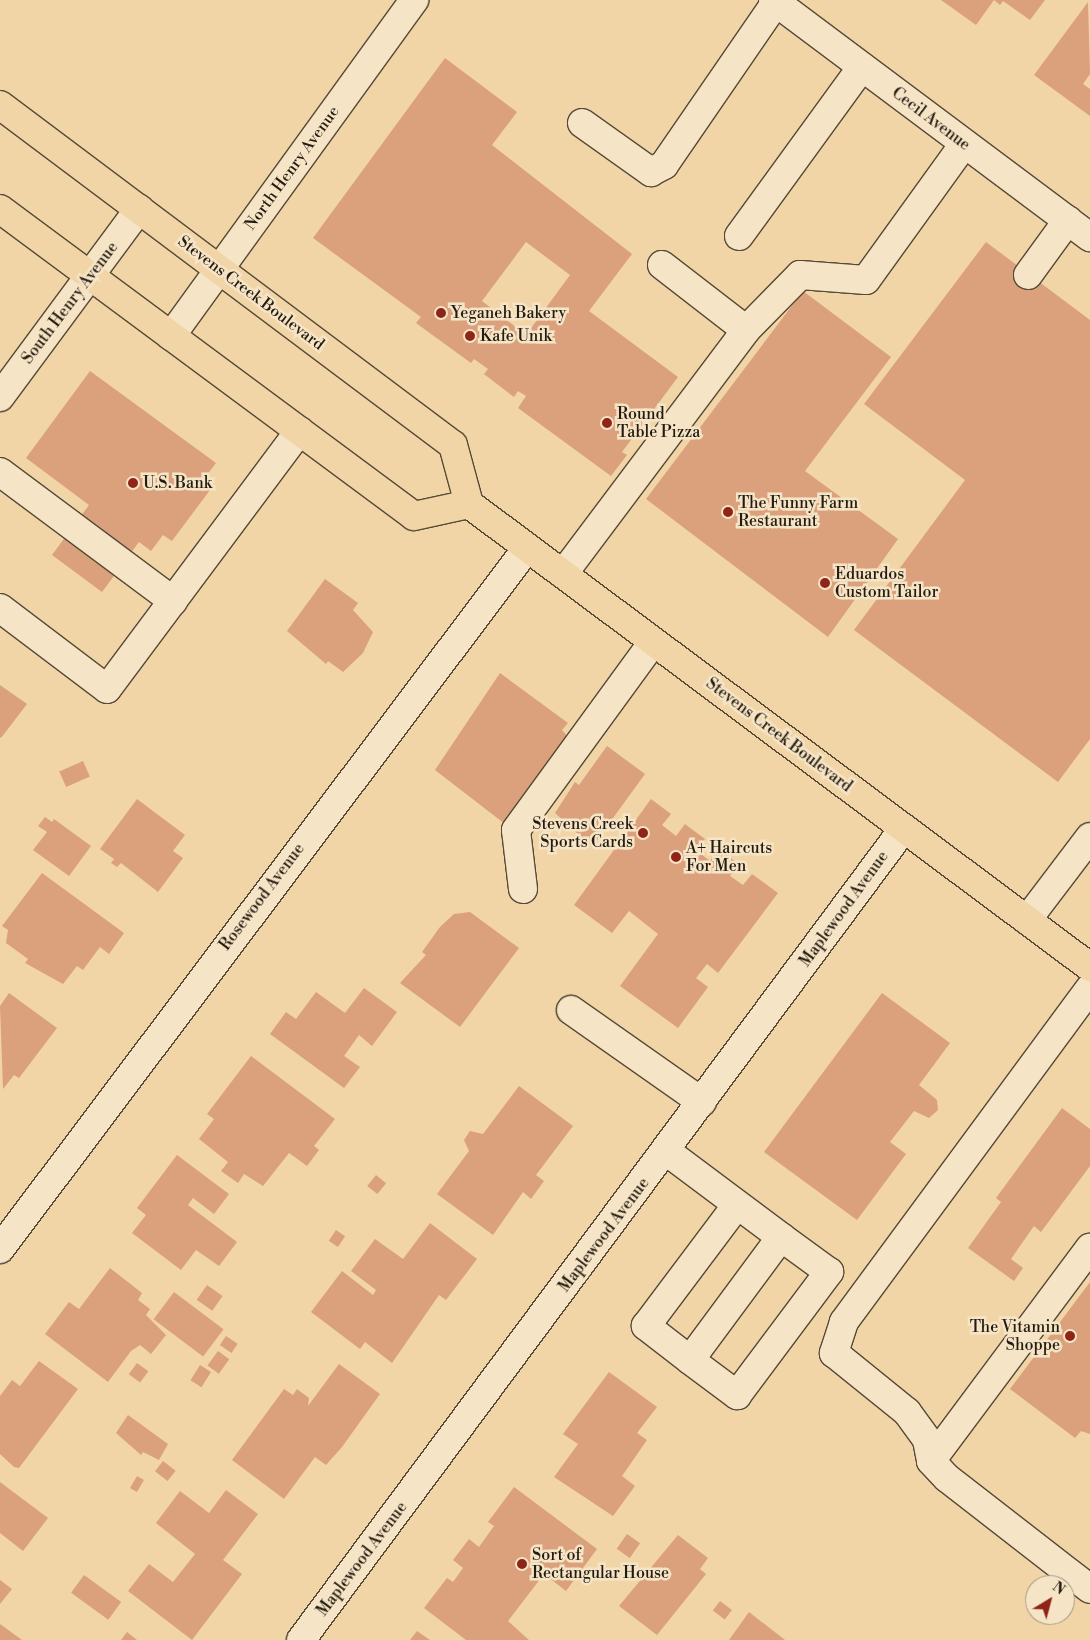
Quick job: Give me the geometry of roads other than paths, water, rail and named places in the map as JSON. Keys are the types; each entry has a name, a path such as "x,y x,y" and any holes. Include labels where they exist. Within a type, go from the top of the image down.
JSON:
{"main road":[{"name":"Stevens Creek Boulevard","path":"0,105 453,445 469,504 1090,967"},
{"path":"0,209 414,516 469,504"}],"street":[{"name":"North Henry Avenue","path":"171,336 414,0"},
{"name":"Cecil Avenue","path":"774,1 1090,237"},
{"path":"582,124 651,172 664,165 774,1"},
{"path":"739,236 862,67"},
{"path":"563,574 746,330 800,275 866,280 964,144"},
{"name":"South Henry Avenue","path":"0,397 140,209"},
{"path":"1028,274 1068,220"},
{"path":"662,266 746,330"},
{"path":"0,608 107,689 299,431"},
{"path":"0,472 173,601"},
{"name":"Rosewood Avenue","path":"0,1249 527,548"},
{"path":"523,889 516,830 653,642"},
{"name":"Maplewood Avenue","path":"301,1640 904,828"},
{"path":"1027,920 1090,838"},
{"path":"1090,988 844,1322 834,1353 907,1412 927,1440 931,1461 947,1478 1090,1589"},
{"path":"571,1010 702,1102"},
{"path":"666,1151 829,1272 737,1395 646,1326 737,1204"},
{"path":"690,1360 781,1237"},
{"path":"931,1461 1090,1248"}],"place":[{"name":"Yeganeh Bakery","path":"441,313"},
{"name":"Kafe Unik","path":"470,336"},
{"name":"Round Table Pizza","path":"607,423"},
{"name":"U.S. Bank","path":"133,483"},
{"name":"The Funny Farm Restaurant","path":"728,512"},
{"name":"Eduardos Custom Tailor","path":"825,583"},
{"name":"Stevens Creek Sports Cards","path":"643,833"},
{"name":"A+ Haircuts For Men","path":"676,857"},
{"name":"The Vitamin Shoppe","path":"1070,1336"},
{"name":"Sort of Rectangular House","path":"522,1564"}]}
